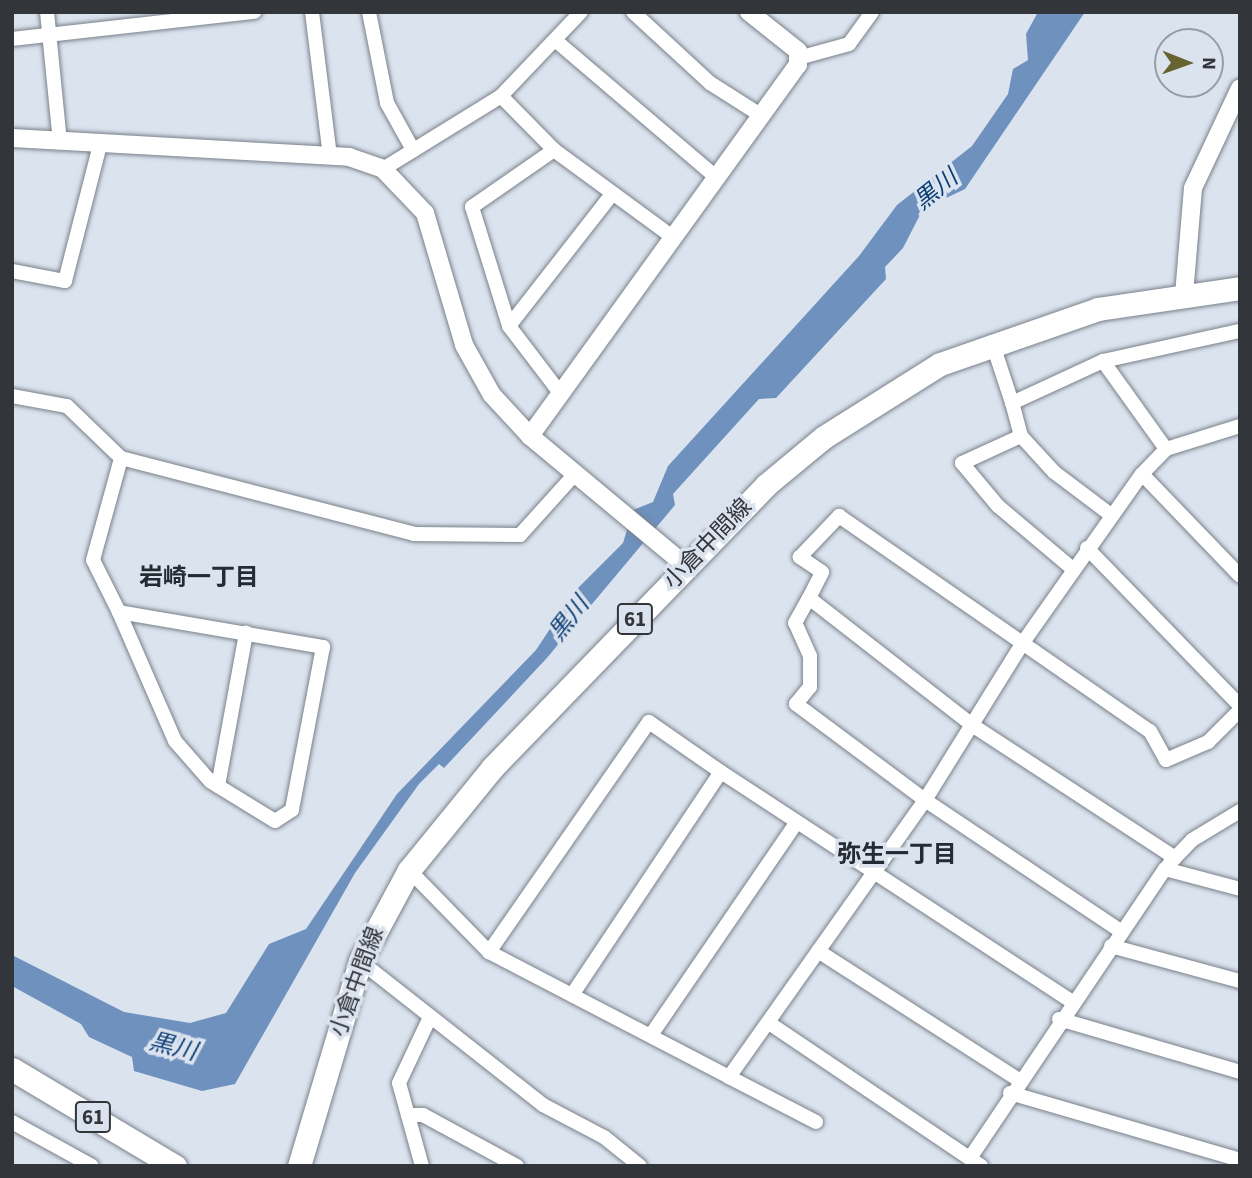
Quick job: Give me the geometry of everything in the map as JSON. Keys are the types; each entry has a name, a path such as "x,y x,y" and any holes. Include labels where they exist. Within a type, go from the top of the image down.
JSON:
{"main road":[{"name":"61","path":"1184,295 1240,288"},
{"name":"小倉中間線","path":"299,1166 360,961 409,870 493,766 686,566 824,437 940,363 992,342 1098,309 1184,295"},
{"name":"61","path":"12,1069 175,1166"}],"street":[{"path":"47,12 60,142"},
{"path":"12,39 254,12"},
{"path":"312,12 330,156"},
{"path":"369,12 387,103 413,150"},
{"path":"383,169 501,96 581,12"},
{"path":"633,12 710,83 761,116"},
{"path":"749,12 802,57"},
{"path":"530,436 802,57 849,44 872,12"},
{"path":"555,40 717,178"},
{"path":"1184,295 1193,188 1240,88"},
{"path":"501,96 554,150 674,237"},
{"path":"12,138 330,156 383,169 425,213 464,345 492,395 530,436 686,566"},
{"path":"12,271 65,281 100,145"},
{"path":"554,150 472,207 509,326 560,393"},
{"path":"509,326 612,194"},
{"path":"1012,403 1103,361 1240,331"},
{"path":"992,342 1021,436 1054,472 1111,515"},
{"path":"1103,361 1166,449"},
{"path":"12,397 67,406 121,458 414,534 520,535 575,474"},
{"path":"729,1077 975,727 1024,641 1087,548 1142,474 1166,449 1239,427"},
{"path":"1021,436 962,463 998,506 1074,570"},
{"path":"119,612 323,646 292,810 275,821 218,786 175,741 119,612 93,560 121,458"},
{"path":"1142,474 1240,576"},
{"path":"1087,548 1240,708 1208,742 1166,761 1150,731 1024,641 839,516 800,557 822,572 795,624 810,656 810,687 796,704 925,800 1122,932"},
{"path":"809,598 975,727 1170,863 1240,889"},
{"path":"218,786 246,633"},
{"path":"489,952 649,722 872,876 1071,1001"},
{"path":"572,995 721,772"},
{"path":"769,1023 975,1162 1014,1086 1170,863 1240,811"},
{"path":"651,1035 796,822"},
{"path":"409,870 489,952 816,1122"},
{"path":"1111,946 1240,981"},
{"path":"818,951 1014,1086 1240,1160"},
{"path":"360,961 542,1105 604,1137 633,1164"},
{"path":"422,1166 400,1083 430,1017"},
{"path":"1059,1019 1240,1072"},
{"path":"408,1115 424,1115 517,1166"},
{"path":"12,1122 32,1129 92,1166"},
{"path":"12,1129 32,1129"}],"water":[{"name":"黒川","path":"1038,12 1085,12 965,189 923,209 903,248 885,267 886,279 776,398 759,399 673,494 675,505 546,659 444,768 439,764 419,784 355,873 235,1084 202,1091 134,1071 132,1057 89,1037 81,1024 12,986 12,955 124,1012 190,1023 226,1013 269,944 306,929 397,794 536,650 575,591 623,543 633,510 653,502 668,466 859,256 897,205 972,146 1008,94 1013,69 1028,60 1026,34"}],"district":[{"name":"岩崎一丁目","path":"199,578"},
{"name":"弥生一丁目","path":"897,855"}]}
